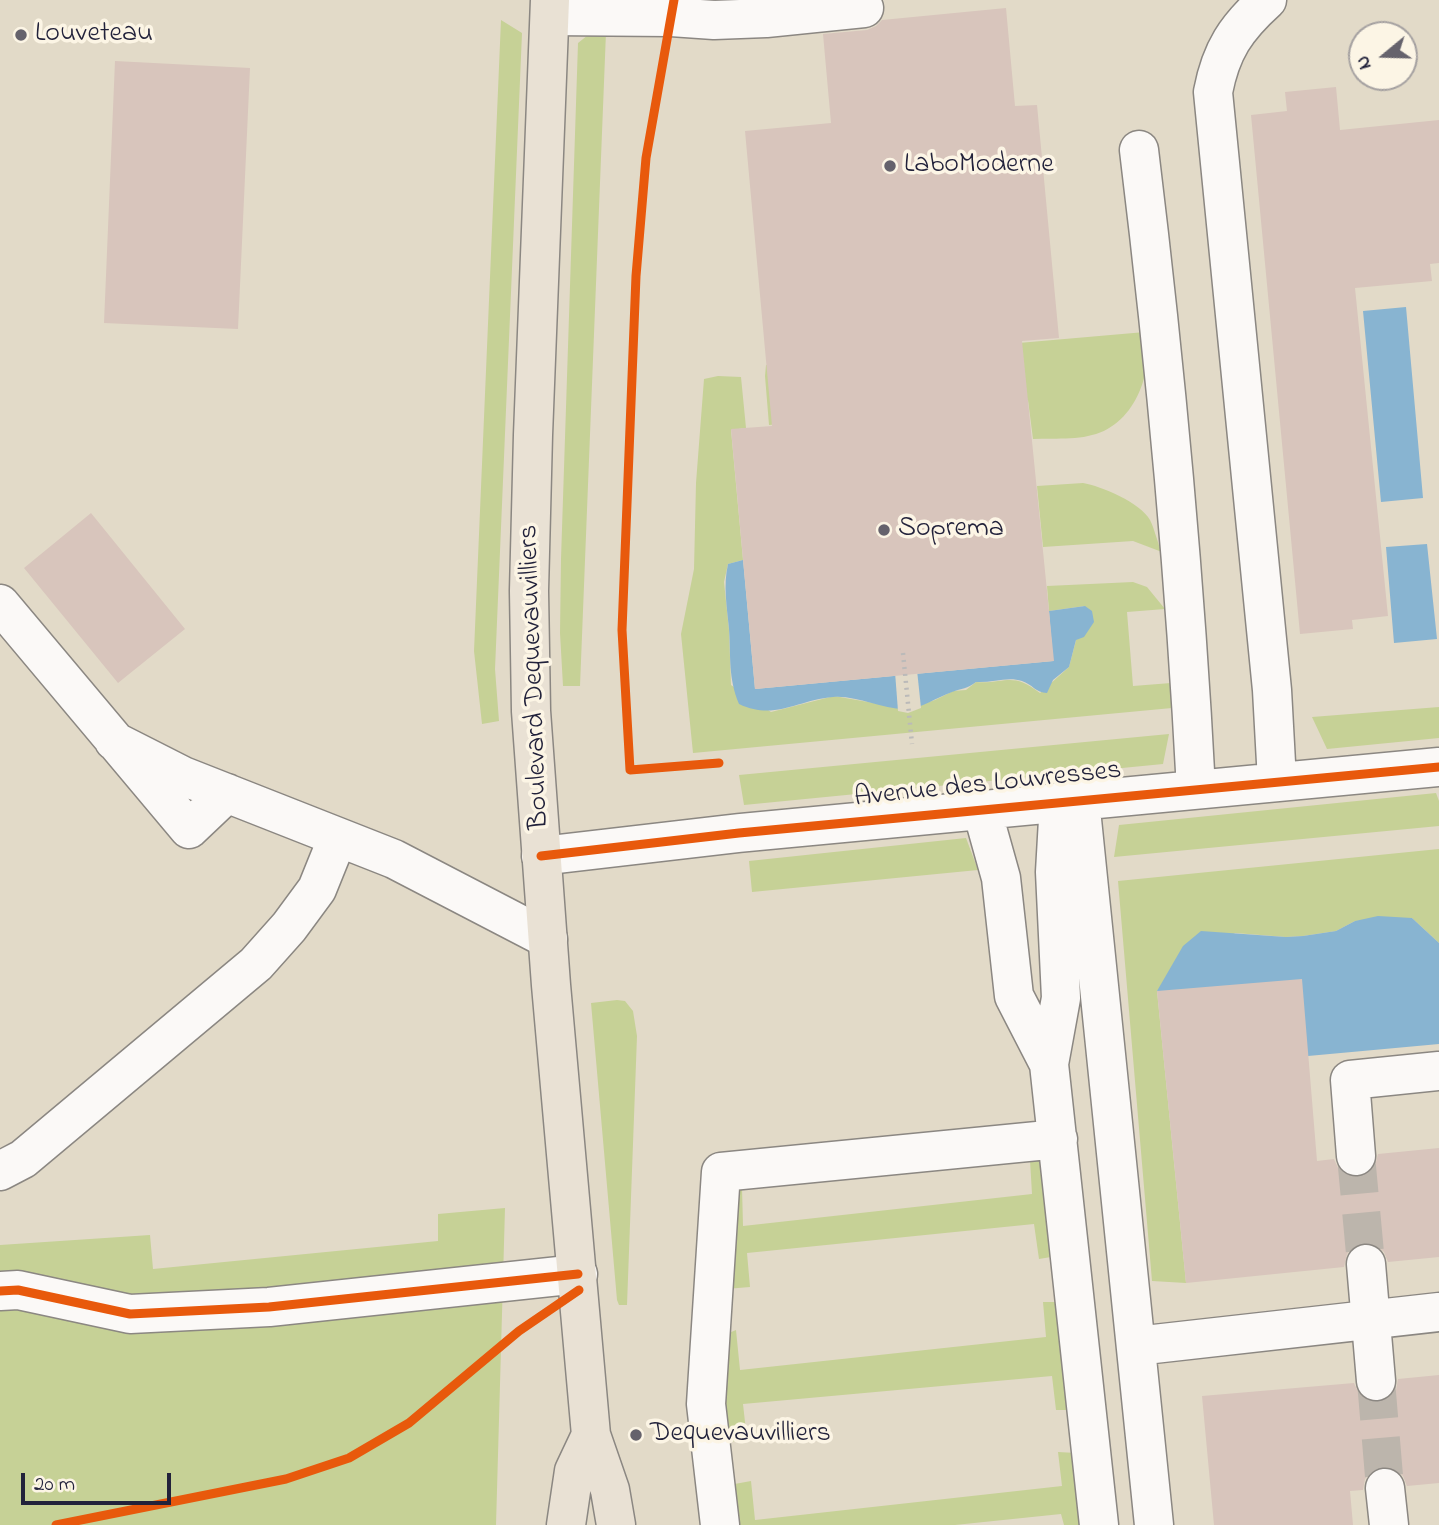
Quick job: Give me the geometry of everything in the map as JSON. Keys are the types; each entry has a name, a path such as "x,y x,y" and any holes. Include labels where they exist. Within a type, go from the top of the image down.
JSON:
{"main road":[{"name":"Boulevard Dequevauvilliers","path":"550,8 529,591 531,720 591,1435 610,1490 616,1525"},
{"path":"566,1525 573,1471 591,1435"}],"street":[{"path":"1267,0 1228,43 1218,66 1213,92 1270,676 1277,781"},
{"path":"550,8 714,20 766,18 864,8"},
{"path":"1139,150 1162,343 1196,789"},
{"path":"0,604 189,829 227,793 394,859 548,939"},
{"name":"Avenue des Louvresses","path":"541,856 727,835 1439,766"},
{"path":"1069,801 1055,872 1061,998 1049,1064 1100,1525"},
{"path":"1069,801 1136,1346 1154,1525"},
{"path":"982,810 1001,878 1014,996 1049,1064"},
{"path":"0,1171 23,1159 256,964 289,928 317,889 338,837"},
{"path":"1356,1157 1350,1080 1439,1071"},
{"path":"720,1525 706,1404 721,1172 1058,1139"},
{"path":"1366,1264 1376,1381"},
{"path":"0,1291 18,1290 130,1314 269,1307 578,1274"},
{"path":"1136,1346 1439,1312"},
{"path":"1385,1488 1389,1525"}],"path":[{"path":"903,653 912,744"}],"green space":[{"path":"501,20 522,33 495,669 499,721 482,724 474,651"},
{"path":"593,31 606,32 580,686 563,686 560,633 561,559 578,43"},
{"path":"1145,332 1147,364 1137,396 1118,422 1104,431 1088,436 1033,439 1028,400 769,425 766,365"},
{"path":"718,376 741,377 746,428 731,430 743,560 728,564 724,582 731,685 771,712 834,696 908,709 953,691 966,690 976,682 1015,680 1040,693 1069,667 1085,606 1049,611 1047,586 1133,582 1147,587 1165,609 1127,612 1133,686 1171,683 1172,708 693,753 681,634 694,569 696,483 704,379"},
{"path":"1083,483 1110,492 1138,507 1150,520 1162,552 1133,541 1043,547 1037,486"},
{"path":"1439,707 1439,738 1327,749 1312,717"},
{"path":"1169,734 1163,764 744,805 739,775"},
{"path":"1436,793 1439,801 1439,826 1114,857 1119,825"},
{"path":"966,838 978,870 752,892 749,861"},
{"path":"1439,849 1439,943 1412,918 1355,921 1336,931 1303,936 1235,933 1157,991 1186,1283 1152,1281 1118,881"},
{"path":"625,1001 633,1011 637,1036 627,1305 619,1305 617,1300 591,1003"},
{"path":"1030,1160 1050,1160 1057,1256 1039,1259 1034,1224 747,1253 750,1287 726,1289 731,1191 742,1187 743,1226 1032,1194"},
{"path":"505,1208 496,1525 0,1525 0,1245 150,1235 153,1269 438,1241 438,1214"},
{"path":"1043,1302 1062,1302 1072,1410 1056,1410 1052,1376 743,1404 747,1440 726,1442 724,1335 736,1330 740,1370 1046,1337"},
{"path":"1058,1452 1076,1453 1083,1525 1064,1525 1061,1514 955,1525 733,1525 729,1485 751,1481 755,1520 1062,1486"}],"water":[{"path":"1406,307 1423,498 1381,502 1363,311"},
{"path":"1427,544 1437,639 1394,643 1386,547"},
{"path":"743,560 755,689 1053,661 1049,611 1085,606 1092,611 1094,622 1084,637 1076,640 1069,667 1053,680 1047,693 1040,692 1022,681 1006,679 976,682 907,709 833,697 775,710 752,709 739,704 733,685 726,596 728,564"},
{"path":"1378,916 1412,918 1439,943 1439,1044 1308,1056 1157,991 1183,946 1201,931 1303,936 1336,931 1355,921"}],"pier":[{"path":"917,670 921,708 908,713 898,711 895,672"}],"building":[{"path":"1006,8 1015,106 1037,105 1059,338 1022,341 1054,661 755,689 731,429 772,426 745,131 831,123 823,34 867,30 882,20"},
{"path":"115,61 250,68 238,329 104,323"},
{"path":"1336,87 1340,130 1439,120 1439,263 1430,264 1432,281 1355,288 1388,616 1352,620 1353,629 1300,634 1251,115 1287,111 1285,92"},
{"path":"91,513 185,629 118,683 24,568"},
{"path":"1302,979 1317,1161 1334,1159 1338,1168 1346,1175 1358,1178 1368,1174 1375,1166 1378,1154 1439,1148 1439,1257 1388,1262 1384,1252 1376,1245 1363,1242 1354,1246 1347,1254 1344,1267 1186,1283 1157,991"},
{"path":"1439,1375 1439,1483 1407,1486 1403,1476 1394,1468 1382,1466 1373,1470 1365,1479 1363,1490 1350,1491 1353,1525 1214,1525 1202,1396 1354,1383 1359,1394 1367,1401 1377,1403 1389,1398 1396,1390 1398,1379"}],"tunnel":[{"path":"1356,1156 1366,1264"},
{"path":"1376,1381 1385,1488"}],"cycle path":[{"path":"674,0 646,158 636,276 622,630 630,770 719,763"},
{"path":"541,856 739,833 1439,767"},
{"path":"0,1291 18,1290 130,1314 269,1307 578,1274"},
{"path":"56,1525 286,1479 349,1458 409,1423 519,1331 579,1290"}],"place":[{"name":"Louveteau","path":"21,35"},
{"name":"LaboModerne","path":"890,166"},
{"name":"Soprema","path":"884,530"},
{"name":"Dequevauvilliers","path":"636,1435"}]}
